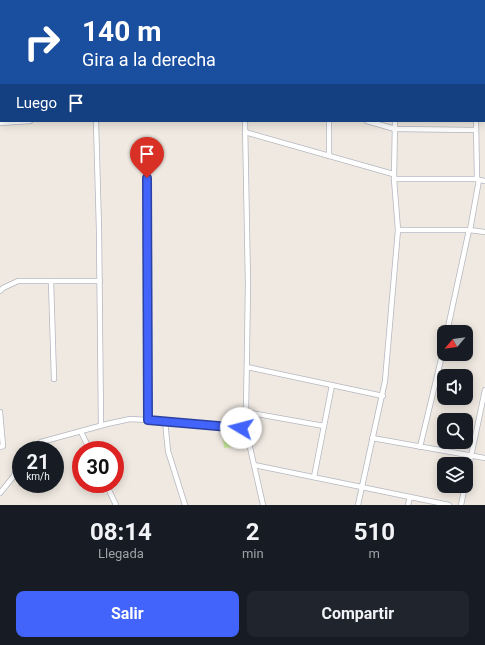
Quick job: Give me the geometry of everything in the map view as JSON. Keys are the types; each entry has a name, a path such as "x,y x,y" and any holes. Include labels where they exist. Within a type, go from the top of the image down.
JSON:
{"street":[{"path":"0,123 15,122"},
{"path":"96,122 102,425"},
{"path":"245,122 248,285 247,434 264,505"},
{"path":"329,122 329,156"},
{"path":"370,122 395,129 476,130"},
{"path":"358,505 372,438 383,396 391,326 398,230 394,177 395,122"},
{"path":"449,325 469,230 478,179 476,122"},
{"path":"245,132 329,156 394,177 478,179 485,181"},
{"path":"147,178 148,420"},
{"path":"398,230 469,230 485,232"},
{"path":"0,291 18,280 100,281"},
{"path":"51,281 54,379"},
{"path":"420,447 441,361"},
{"path":"247,367 383,396"},
{"path":"314,477 332,385"},
{"path":"471,456 485,390"},
{"path":"0,412 3,446 0,447"},
{"path":"246,412 324,426"},
{"path":"45,441 102,425 130,419 236,427 244,430 247,434"},
{"path":"165,421 168,451 185,505"},
{"path":"81,432 86,441"},
{"path":"372,438 485,458"},
{"path":"254,465 449,505"},
{"path":"0,493 12,478"},
{"path":"110,493 116,505"},
{"path":"461,505 464,493"},
{"path":"408,505 410,497"}],"green space":[{"path":"241,437 242,446 224,448 223,439"}],"route":[{"path":"147,178 148,420 241,428"}]}
